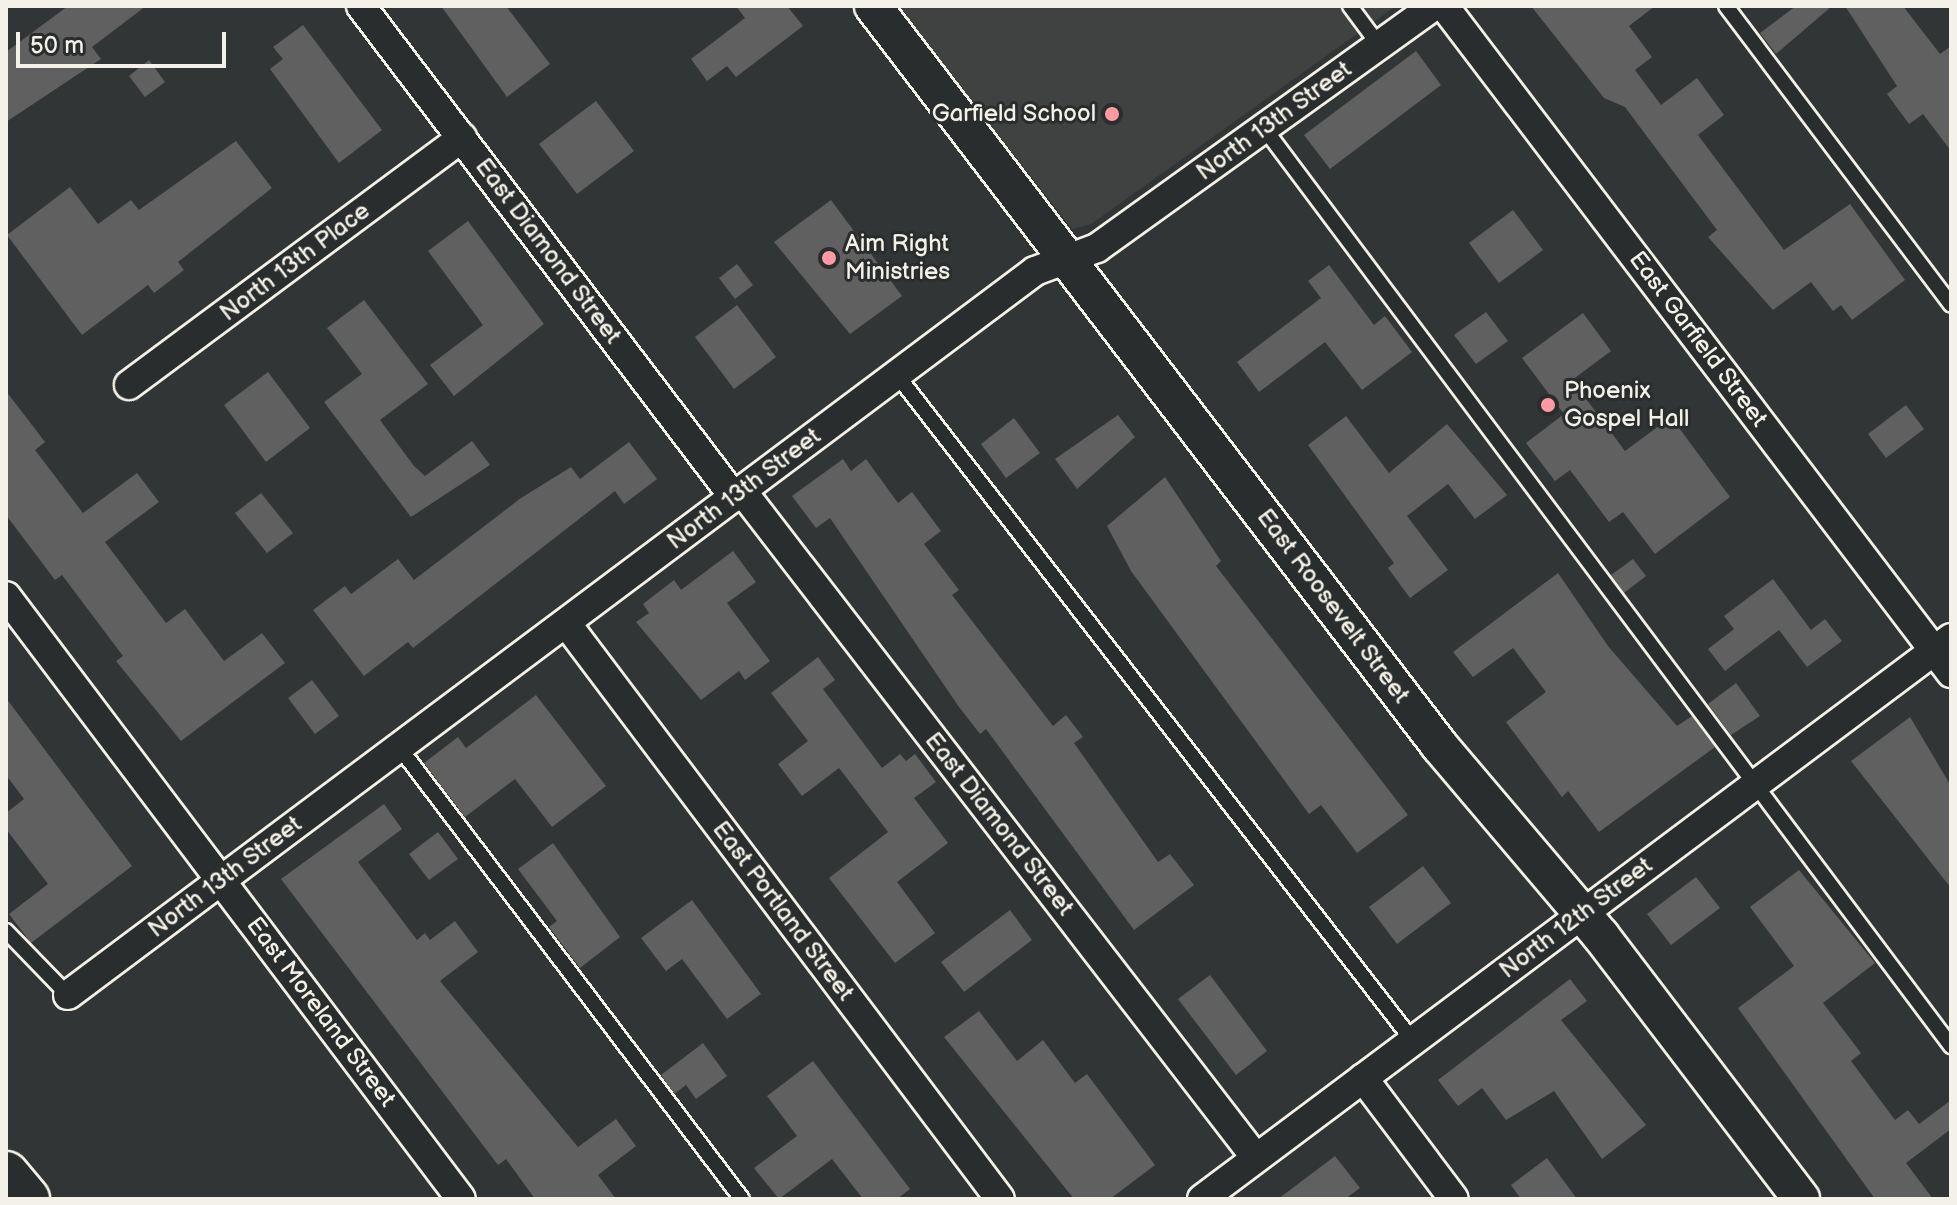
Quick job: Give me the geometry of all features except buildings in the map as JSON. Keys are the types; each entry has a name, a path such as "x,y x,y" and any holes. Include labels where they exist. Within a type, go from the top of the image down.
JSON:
{"highway":[{"path":"6,1174 27,1199"}],"street":[{"name":"East Diamond Street","path":"361,6 1256,1158"},
{"name":"East Roosevelt Street","path":"873,6 1439,745 1583,914 1801,1199"},
{"name":"North 13th Street","path":"68,995 1035,271 1097,248 1434,6"},
{"name":"East Garfield Street","path":"1444,6 1945,653"},
{"name":"North 13th Place","path":"129,385 462,138"},
{"name":"East Moreland Street","path":"6,596 461,1199"},
{"name":"East Portland Street","path":"566,623 1000,1199"},
{"name":"North 12th Street","path":"1202,1199 1754,785 1945,653"},
{"path":"1363,1078 1454,1199"}],"lane":[{"path":"1350,6 1379,45"},
{"path":"1726,6 1951,305"},
{"path":"1264,128 1951,1046"},
{"path":"897,375 1413,1041"},
{"path":"399,747 742,1199"},
{"path":"6,931 68,995"}],"shaded area":[{"name":"Garfield School","path":"897,6 1396,6 1091,224 1072,229"}],"place":[{"name":"Garfield School","path":"1112,114"},
{"name":"Aim Right Ministries","path":"829,258"},
{"name":"Phoenix Gospel Hall","path":"1548,405"}]}
